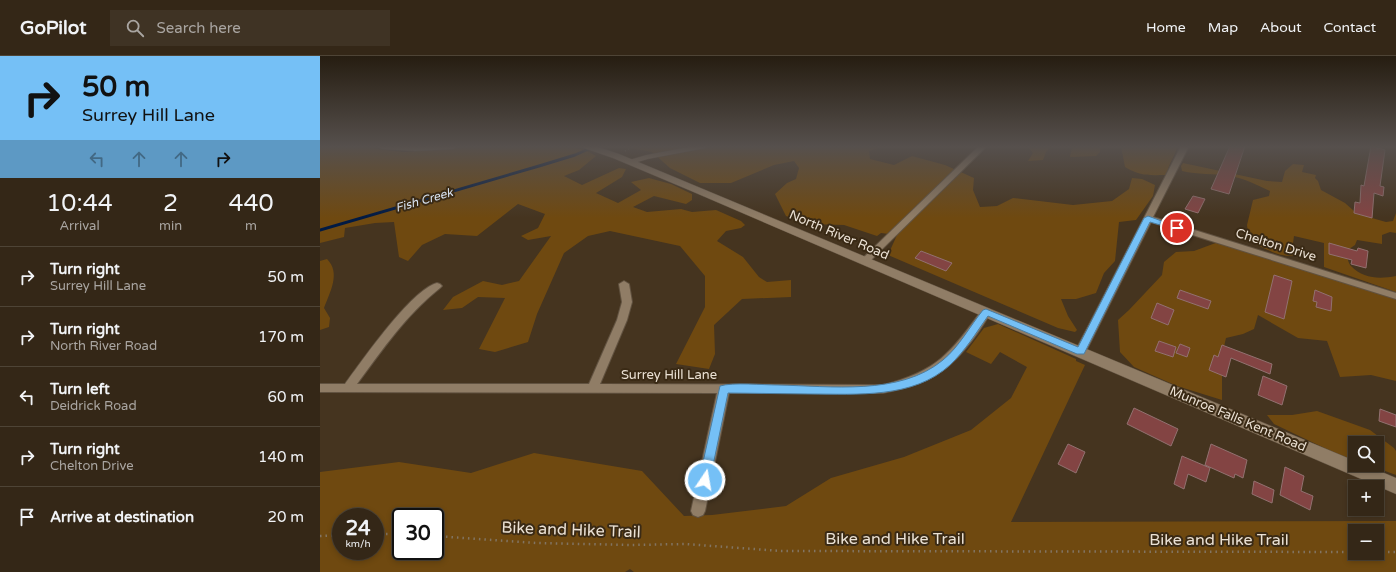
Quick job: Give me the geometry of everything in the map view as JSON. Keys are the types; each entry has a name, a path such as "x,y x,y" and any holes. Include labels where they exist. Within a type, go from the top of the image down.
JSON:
{"street":[{"name":"North River Road","path":"649,170 1080,352"},
{"path":"865,261 958,170"},
{"path":"1080,352 1173,170"},
{"name":"Chelton Drive","path":"1148,218 1396,296"},
{"path":"593,388 626,308 627,302 624,284"},
{"path":"348,388 408,310 422,296 437,286"},
{"name":"Surrey Hill Lane","path":"320,388 869,390 905,384 932,373 947,362 958,350 986,312"},
{"name":"Munroe Falls Kent Road","path":"1080,352 1396,486"},
{"path":"698,511 724,389"}],"path":[{"path":"320,536 332,535"},
{"name":"Bike and Hike Trail","path":"444,537 536,543 631,545 685,544 782,551 1348,552"},
{"path":"1384,552 1396,552"}],"shaded area":[{"path":"320,170 579,170 564,176 582,185 614,170 625,170 622,177 596,193 618,203 641,190 631,182 649,178 671,184 692,194 692,200 686,204 654,196 633,207 647,212 681,209 692,212 716,210 741,221 745,225 741,228 726,231 717,241 743,257 759,277 767,282 791,280 791,297 742,299 714,325 715,354 709,369 676,364 705,307 705,276 680,246 610,231 588,236 564,253 537,314 528,342 495,352 479,349 505,298 478,297 462,308 443,310 453,297 483,281 502,285 519,281 551,236 528,240 521,236 538,228 545,214 518,204 477,236 445,234 422,245 408,261 399,257 394,222 375,223 345,228 344,237 320,243"},
{"path":"674,170 762,170 731,183 700,183"},
{"path":"798,170 956,170 974,178 973,190 980,207 997,206 1013,198 1073,205 1112,201 1129,189 1132,178 1142,179 1155,185 1153,196 1136,220 1119,222 1115,261 1104,273 1096,293 1076,299 1061,299 1068,316 1077,330 1075,332 1058,328 888,255 897,235 881,233 877,236 844,225 809,224 786,216 775,194 787,183 796,179"},
{"path":"1131,170 1167,170 1167,175 1146,175"},
{"path":"1216,170 1267,181 1282,182 1286,170 1303,170 1302,172 1316,175 1315,178 1318,181 1321,190 1345,203 1354,211 1354,213 1386,222 1393,221 1396,213 1396,233 1390,232 1382,235 1382,244 1357,240 1355,245 1346,251 1350,265 1366,276 1384,278 1396,276 1396,292 1324,267 1324,243 1294,236 1293,243 1300,252 1289,256 1275,253 1249,241 1247,225 1253,200 1269,196 1270,191 1240,178 1182,171"},
{"path":"1221,241 1396,296 1396,381 1371,375 1340,377 1327,341 1298,338 1258,315 1254,329 1243,334 1226,338 1222,355 1222,400 1177,386 1134,367 1120,352 1118,320 1162,275 1164,262 1176,252 1194,251"},
{"path":"327,259 331,264 334,276 324,308 330,318 329,327 320,330 320,261"},
{"path":"998,324 1076,359 1076,361 1085,365 1011,522 1396,521 1396,572 634,572 630,569 625,572 320,572 320,472 399,462 471,473 534,453 642,471 684,516 712,515 786,506 831,478 904,457 971,430 1011,398 1027,367 1000,352 991,364 966,352 984,328"},
{"path":"1317,411 1370,430 1378,436 1348,436 1348,458 1337,454 1274,424 1267,415 1292,415"},
{"path":"1384,440 1396,451 1396,475 1384,471"}],"building":[{"path":"1219,170 1237,170 1229,194 1211,189"},
{"path":"1367,170 1382,170 1380,186 1384,187 1383,196 1374,193 1372,218 1354,213 1355,202 1360,203 1361,185 1364,186"},
{"path":"1193,196 1205,199 1198,213 1185,209"},
{"path":"1329,243 1357,251 1358,248 1368,251 1366,268 1351,264 1352,260 1329,254"},
{"path":"921,251 952,263 946,271 915,258"},
{"path":"1274,275 1292,281 1284,319 1265,312"},
{"path":"1180,290 1211,301 1208,309 1177,298"},
{"path":"1315,290 1332,297 1331,311 1316,307 1317,302 1313,301"},
{"path":"1157,303 1174,310 1168,325 1151,318"},
{"path":"1159,341 1176,347 1173,357 1155,351"},
{"path":"1180,344 1190,348 1187,357 1176,353"},
{"path":"1222,345 1272,364 1270,374 1231,358 1226,377 1209,370 1214,355 1218,357"},
{"path":"1263,376 1287,386 1282,405 1258,395"},
{"path":"1134,408 1178,429 1171,446 1127,424"},
{"path":"1380,409 1396,415 1396,427 1379,421"},
{"path":"1068,444 1085,452 1076,473 1058,464"},
{"path":"1211,444 1247,460 1243,478 1235,474 1234,478 1205,465"},
{"path":"1182,456 1210,468 1206,482 1188,474 1184,489 1174,484"},
{"path":"1285,467 1304,476 1301,491 1313,496 1310,510 1280,495"},
{"path":"1254,481 1274,490 1272,503 1252,494"}],"waterway":[{"name":"Fish Creek","path":"320,230 525,170"}],"route":[{"path":"705,480 724,389 869,390 883,389 916,381 932,373 947,362 958,350 986,312 1080,352 1148,218 1177,228"}]}
